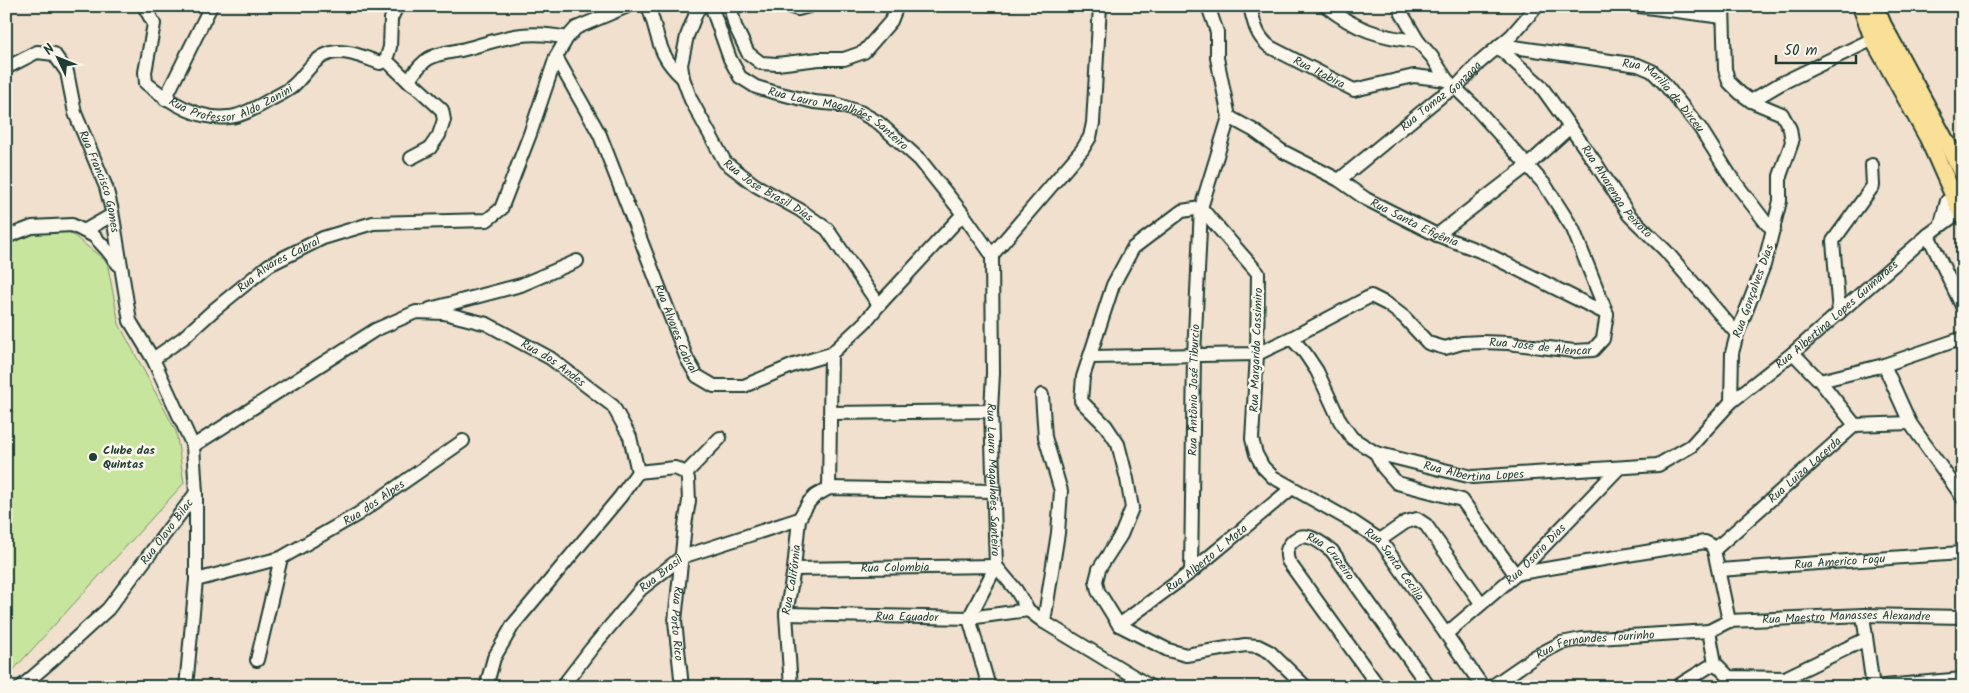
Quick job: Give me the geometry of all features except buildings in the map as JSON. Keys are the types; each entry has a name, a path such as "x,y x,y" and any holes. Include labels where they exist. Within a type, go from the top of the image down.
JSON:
{"main road":[{"path":"1861,6 1873,40 1928,138 1936,161 1958,208"},
{"path":"1875,6 1883,25 1962,170"}],"street":[{"name":"Rua Professor Aldo Zanini","path":"144,6 154,24 145,72 146,83 165,98 194,112 217,118 232,117 261,105 293,86 318,59 332,53 347,52 380,64 386,60"},
{"path":"165,98 211,6"},
{"path":"389,6 386,18 390,24"},
{"path":"397,6 390,24 390,47 386,60 442,110 444,120 439,134 430,148 411,158"},
{"name":"Rua Alvares Cabral","path":"153,359 183,338 215,308 269,266 323,238 373,223 487,220 501,209 530,134 556,57 567,38 576,28 628,6"},
{"path":"648,6 661,50 669,66 683,78"},
{"name":"Rua José Brasil Dias","path":"701,6 697,11 687,36 682,65 683,78 691,100 725,162 755,185 800,210 827,229 879,305"},
{"name":"Rua Lauro Magalhães Santeiro","path":"714,6 713,11 730,58 740,77 756,87 814,102 835,104 860,112 880,123 920,160 964,214 992,255 994,373 991,411 996,566 1016,590 1028,610 1044,622 1151,687"},
{"path":"730,6 735,26 748,53 761,63 777,64 820,59 844,59 864,52 891,21 897,6"},
{"path":"788,6 798,9 809,6"},
{"path":"992,255 1082,150 1090,137 1093,123 1100,6"},
{"path":"1208,6 1217,32 1217,58 1229,117 1201,208 1182,211 1133,248 1113,285 1083,377 1081,401 1106,426 1118,444 1132,508 1120,535 1099,569 1096,581 1098,591 1119,625 1168,650 1186,655 1245,645 1258,646 1270,652 1306,687"},
{"name":"Rua Itabira","path":"1250,6 1257,32 1262,41 1270,48 1354,90 1414,76 1451,84"},
{"path":"1326,6 1352,25 1392,39 1418,41"},
{"name":"Rua José de Alencar","path":"1291,338 1371,296 1387,304 1404,317 1428,343 1445,348 1462,343 1482,342 1593,350 1604,339 1607,314 1573,230 1545,185 1451,84 1418,41 1400,12 1399,6"},
{"name":"Rua Tomaz Gonzaga","path":"1339,180 1440,97 1451,84 1499,46 1537,6"},
{"path":"1639,6 1722,12"},
{"name":"Rua Gonçalves Dias","path":"1722,12 1725,68 1729,82 1751,101 1782,114 1790,129 1792,142 1780,176 1780,201 1764,265 1737,334 1732,353 1731,402"},
{"path":"408,81 421,64 430,58 446,53 514,35 548,34 567,38"},
{"path":"1751,101 1780,84 1873,40"},
{"name":"Rua Alvarenga Peixoto","path":"1499,46 1540,85 1629,215 1665,250 1737,334"},
{"name":"Rua Marilia de Dirceu","path":"1499,46 1638,65 1652,72 1663,82 1700,128 1731,177 1767,224 1774,229"},
{"name":"Rua Francisco Gomes","path":"6,68 37,52 54,54 67,72 76,113 106,187 130,321 153,359 193,446"},
{"name":"Rua Alvares Cabral","path":"556,57 600,135 687,360 697,376 714,386 744,386 794,365 832,354 865,322 964,214"},
{"name":"Rua Santa Efigênia","path":"1229,117 1282,150 1339,180 1366,199 1436,235 1485,253 1607,314"},
{"path":"1436,235 1528,165 1570,127"},
{"path":"1936,161 1943,147 1947,144"},
{"path":"1839,313 1833,241 1873,186 1872,165"},
{"name":"Rua Margarida Cassimiro","path":"1201,208 1258,273 1257,354 1252,439 1259,460 1274,478"},
{"name":"Rua Antônio José Tiburcio","path":"1191,572 1194,355 1201,208"},
{"name":"Rua Albertina Lopes Guimaraes","path":"1731,402 1793,353 1928,235 1955,215 1958,208"},
{"path":"84,231 112,215"},
{"path":"7,235 32,227 72,225 94,236 108,250 120,268"},
{"path":"1928,235 1963,308"},
{"path":"416,312 521,285 577,261"},
{"name":"Rua dos Andes","path":"193,446 375,330 416,312 444,313 487,324 550,358 613,406 630,437 638,472"},
{"path":"1091,357 1257,354 1291,338"},
{"name":"Rua Albertina Lopes","path":"1291,338 1305,353 1317,371 1340,421 1352,438 1376,453 1472,478 1658,465 1691,446 1731,402"},
{"path":"1820,381 1884,365 1963,338"},
{"path":"1793,353 1820,381 1854,424 1910,423"},
{"path":"832,354 829,488 994,491"},
{"path":"1884,365 1910,423 1963,498"},
{"path":"1042,395 1045,437 1061,491 1058,533 1044,622"},
{"path":"831,413 991,411"},
{"name":"Rua Luiza Lacerda","path":"1714,550 1854,424"},
{"path":"486,687 494,658 513,625 620,497 638,472 675,468 686,472 720,438"},
{"name":"Rua dos Alpes","path":"196,580 281,558 358,514 464,441"},
{"path":"193,446 196,493"},
{"path":"1376,453 1383,467 1397,483 1462,500 1515,574 1706,542 1714,550 1729,621 1709,631 1715,663 1730,682 1785,678 1866,639"},
{"name":"Rua Osorio Dias","path":"1446,634 1515,574 1619,468"},
{"name":"Rua Porto Rico","path":"682,687 675,621 690,501 686,472"},
{"name":"Rua Santa Cecilia","path":"1274,478 1353,522 1380,540 1483,687"},
{"name":"Rua Califórnia","path":"791,687 786,614 794,569 799,519 809,502 829,488"},
{"name":"Rua Alberto L Mota","path":"1119,625 1191,572 1292,488"},
{"name":"Rua Olavo Bilac","path":"186,687 196,580 196,493"},
{"name":"Rua Olavo Bilac","path":"21,687 108,608 196,493"},
{"name":"Rua Brasil","path":"563,686 591,648 641,589 682,557 799,519"},
{"path":"1380,540 1406,522 1417,519 1426,525 1481,603"},
{"name":"Rua Cruzeiro","path":"1380,687 1288,561 1287,547 1295,539 1304,535 1316,540 1332,551 1429,687"},
{"name":"Rua Americo Fogu","path":"1719,570 1961,553"},
{"path":"257,660 281,558"},
{"path":"990,687 969,618 996,566"},
{"name":"Rua Colombia","path":"794,569 996,566"},
{"name":"Rua Equador","path":"786,614 969,618 1028,610"},
{"path":"1863,615 1873,687 1963,679"},
{"name":"Rua Maestro Manasses Alexandre","path":"1729,621 1863,615 1963,617"},
{"name":"Rua Fernandes Tourinho","path":"1491,687 1536,656 1560,644 1582,639 1709,631"},
{"path":"1676,687 1715,663"}],"green space":[{"name":"Clube das Quintas","path":"31,232 69,232 107,262 119,324 176,431 184,483 6,678 6,243"}],"place":[{"name":"Clube das Quintas","path":"93,457"}]}
